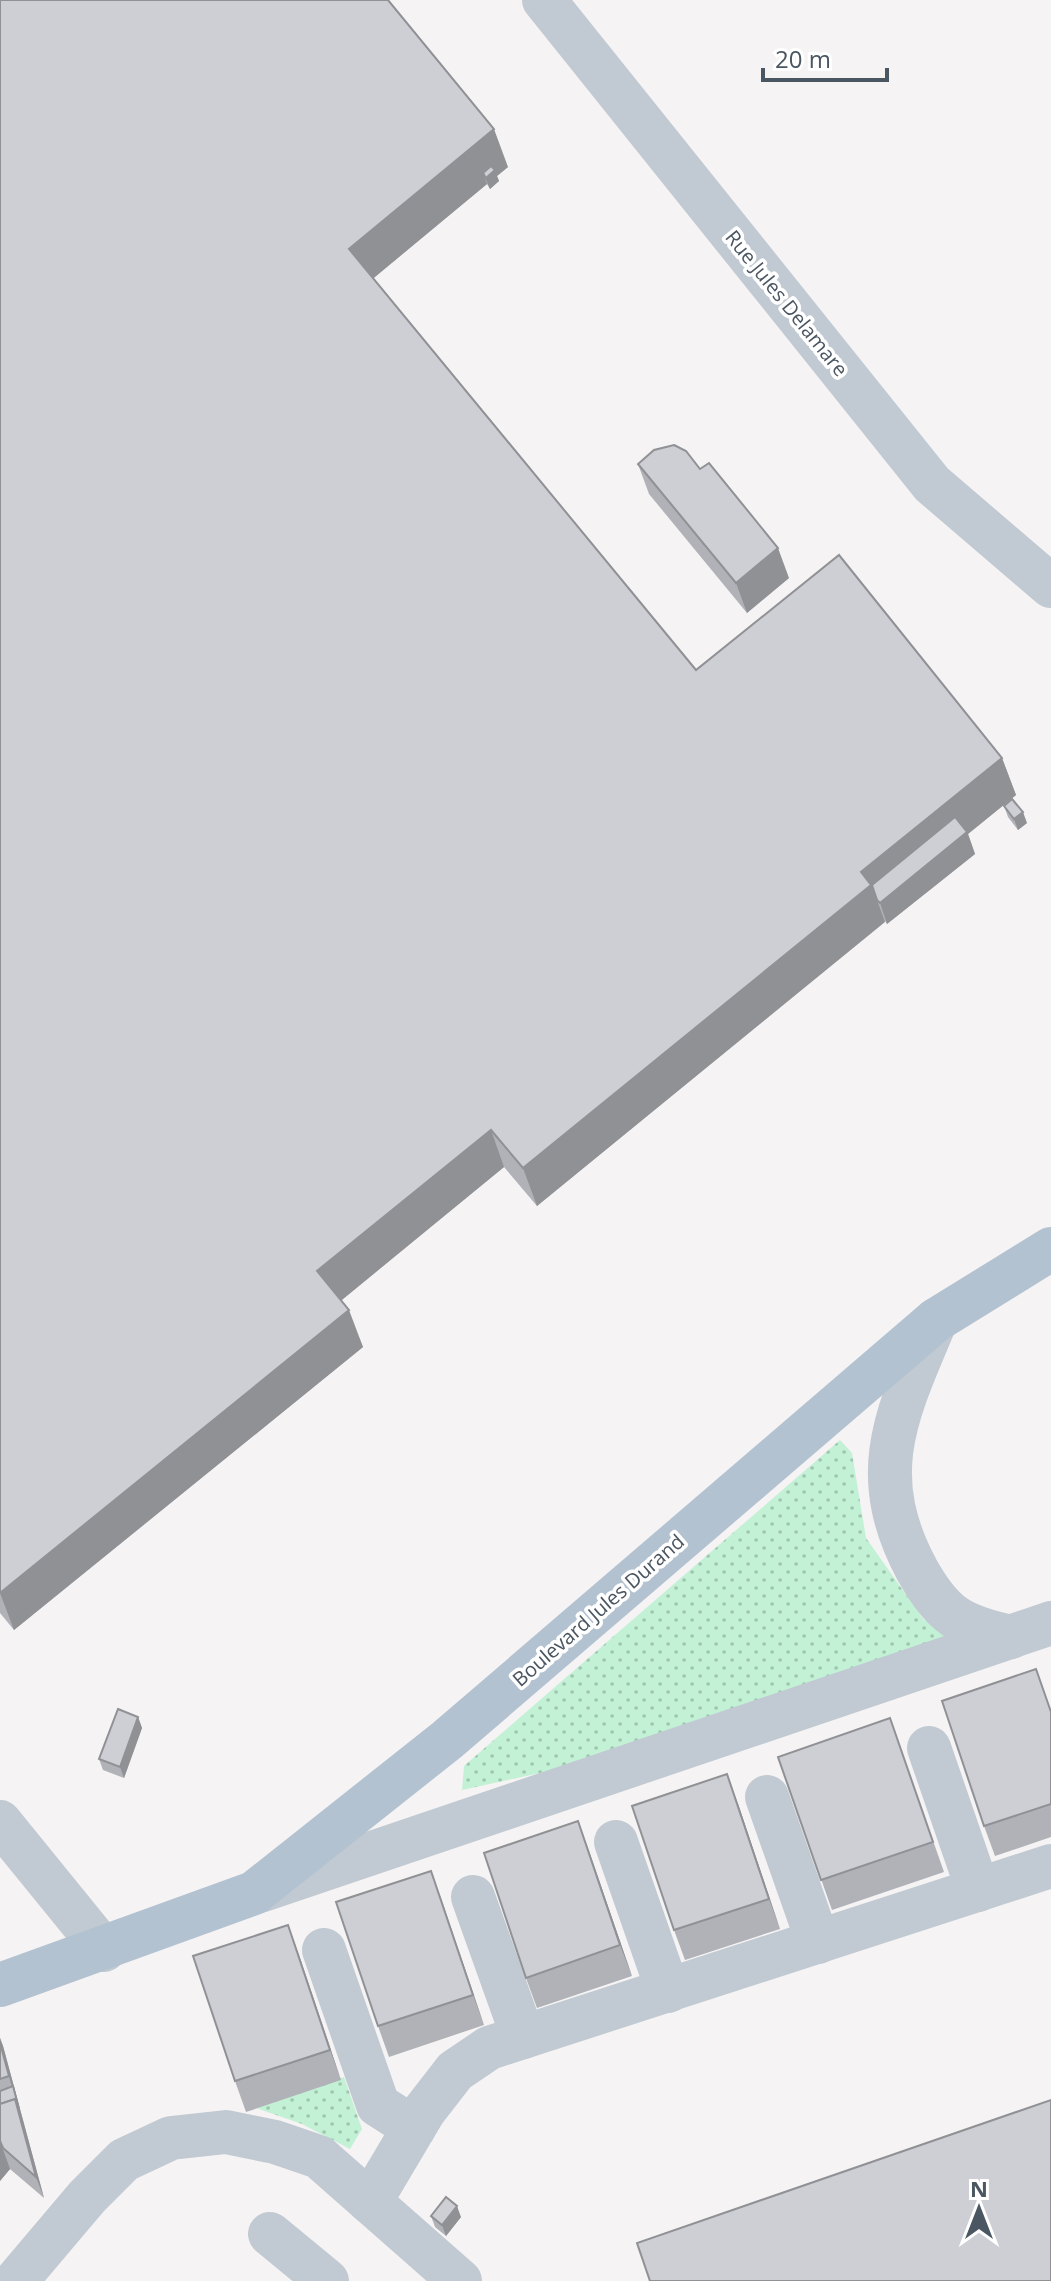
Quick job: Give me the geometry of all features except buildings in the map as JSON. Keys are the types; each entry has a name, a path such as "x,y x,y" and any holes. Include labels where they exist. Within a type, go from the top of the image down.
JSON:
{"main road":[{"name":"Boulevard Jules Durand","path":"0,1985 104,1950 254,1893 447,1740 936,1320 1051,1249"}],"street":[{"name":"Rue Jules Delamare","path":"544,0 932,484 1051,586"},
{"name":"Boulevard Jules Durand","path":"936,1320 901,1405 887,1476 899,1535 936,1604 975,1630 1031,1630"},
{"name":"Boulevard Jules Durand","path":"254,1893 1031,1630"},
{"path":"929,1748 978,1890"},
{"path":"767,1797 818,1942"},
{"path":"0,1822 104,1950"},
{"path":"616,1842 668,1991"},
{"path":"370,2202 414,2128 455,2071 489,2048 1051,1866"},
{"path":"473,1897 523,2037"},
{"path":"324,1950 378,2105 414,2128"},
{"path":"16,2281 87,2197 124,2160 171,2138 226,2132 275,2142 319,2157 460,2281"},
{"path":"270,2234 327,2281"}],"green space":[{"path":"840,1440 852,1453 866,1538 924,1620 982,1640 655,1748 462,1790 464,1766"},
{"path":"344,2077 362,2129 350,2149 302,2124 256,2108"}]}
